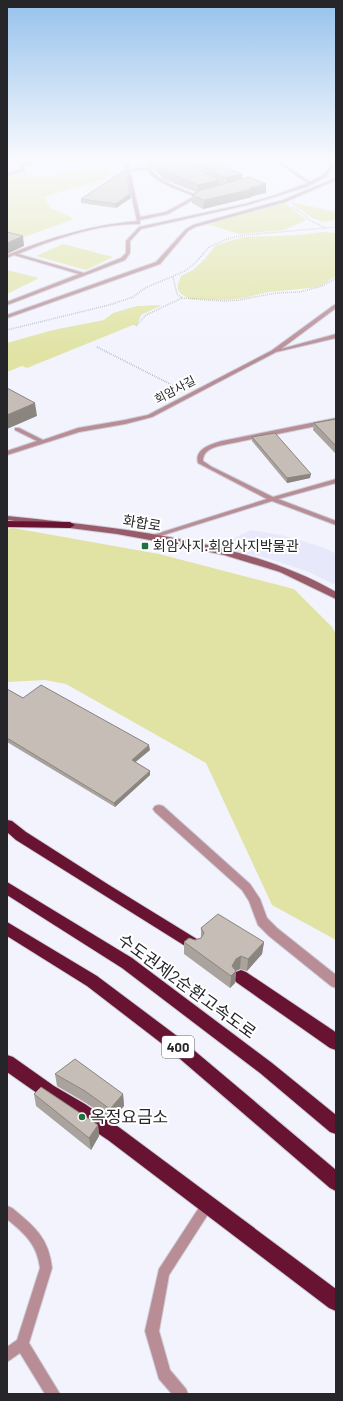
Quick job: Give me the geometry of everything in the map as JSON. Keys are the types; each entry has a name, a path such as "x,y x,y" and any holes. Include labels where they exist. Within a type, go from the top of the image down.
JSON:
{"highway":[{"path":"7,524 70,525"},
{"path":"7,825 21,836 104,889 196,945"},
{"name":"수도권제2순환고속도로","path":"7,888 127,963 266,1068 336,1126"},
{"name":"400","path":"7,928 92,981 171,1041 336,1182"},
{"path":"241,977 336,1043"},
{"path":"7,1062 48,1092 79,1110 114,1134 336,1301"}],"main road":[{"name":"화합로","path":"7,518 70,525 152,537 204,548 270,565 305,579 336,596"}],"street":[{"path":"159,809 246,888 254,899 262,921 273,932 336,982"}],"lane":[{"path":"7,257 34,246 107,225"},
{"path":"7,304 126,257 128,253 128,241 140,228 152,225"},
{"path":"7,317 158,263 190,227 196,225"},
{"path":"27,244 34,246"},
{"path":"14,254 83,274"},
{"name":"회암사길","path":"7,453 78,430 139,420 150,416 190,394 274,352 336,306"},
{"path":"274,352 336,336"},
{"path":"336,420 214,445 202,453 200,457 200,462 272,499 336,523"},
{"path":"17,429 41,441"},
{"path":"152,537 272,499 336,481"},
{"path":"181,1394 164,1374 152,1331 163,1273 208,1204"},
{"path":"7,1355 22,1344 46,1268 46,1256 40,1244 31,1231 8,1212"},
{"path":"22,1344 53,1394"}],"path":[{"path":"320,225 326,228"},
{"path":"7,330 110,306 133,297 146,288 185,271 196,262 209,247 227,238 244,235 336,228"},
{"path":"173,277 176,294 182,298 200,300 240,300 270,293 300,292 317,288 336,278"},
{"path":"136,326 146,315 182,298"},
{"path":"97,347 190,394"}],"shaded area":[{"path":"251,530 285,536 327,549 336,554 336,582 333,584 309,572 270,559 234,550 229,545 228,541"}],"green space":[{"path":"7,225 56,225 24,237 7,235"},
{"path":"211,225 294,225 284,230 239,234"},
{"path":"322,232 336,233 336,276 320,286 269,292 244,298 224,300 190,299 181,294 178,290 178,284 181,276 193,270 204,260 216,245 244,237 299,235"},
{"path":"63,244 113,257 86,270 36,256"},
{"path":"7,270 39,278 7,294"},
{"path":"162,305 141,315 137,325 133,325 27,368 22,366 7,372 7,343 53,330 104,320 113,313 137,306"},
{"path":"13,528 159,554 294,589 332,627 336,634 336,940 272,905 206,763 66,684 45,680 7,682 7,529"}],"building":[{"path":"7,232 23,236 7,243"},
{"path":"7,388 35,403 7,415"},
{"path":"336,419 336,446 314,423"},
{"path":"275,433 311,474 287,478 252,437"},
{"path":"41,685 149,745 132,760 150,771 114,803 7,738 7,689 23,698"},
{"path":"218,914 264,942 248,959 241,956 236,959 232,966 236,971 231,976 184,942 189,938 195,940 201,938 204,933 201,928"},
{"path":"75,1059 123,1094 110,1109 85,1091 55,1074"},
{"path":"41,1087 98,1125 89,1138 34,1094"}],"place":[{"name":"회암사지.회암사지박물관","path":"145,546"},
{"name":"옥정요금소","path":"82,1117"}]}
